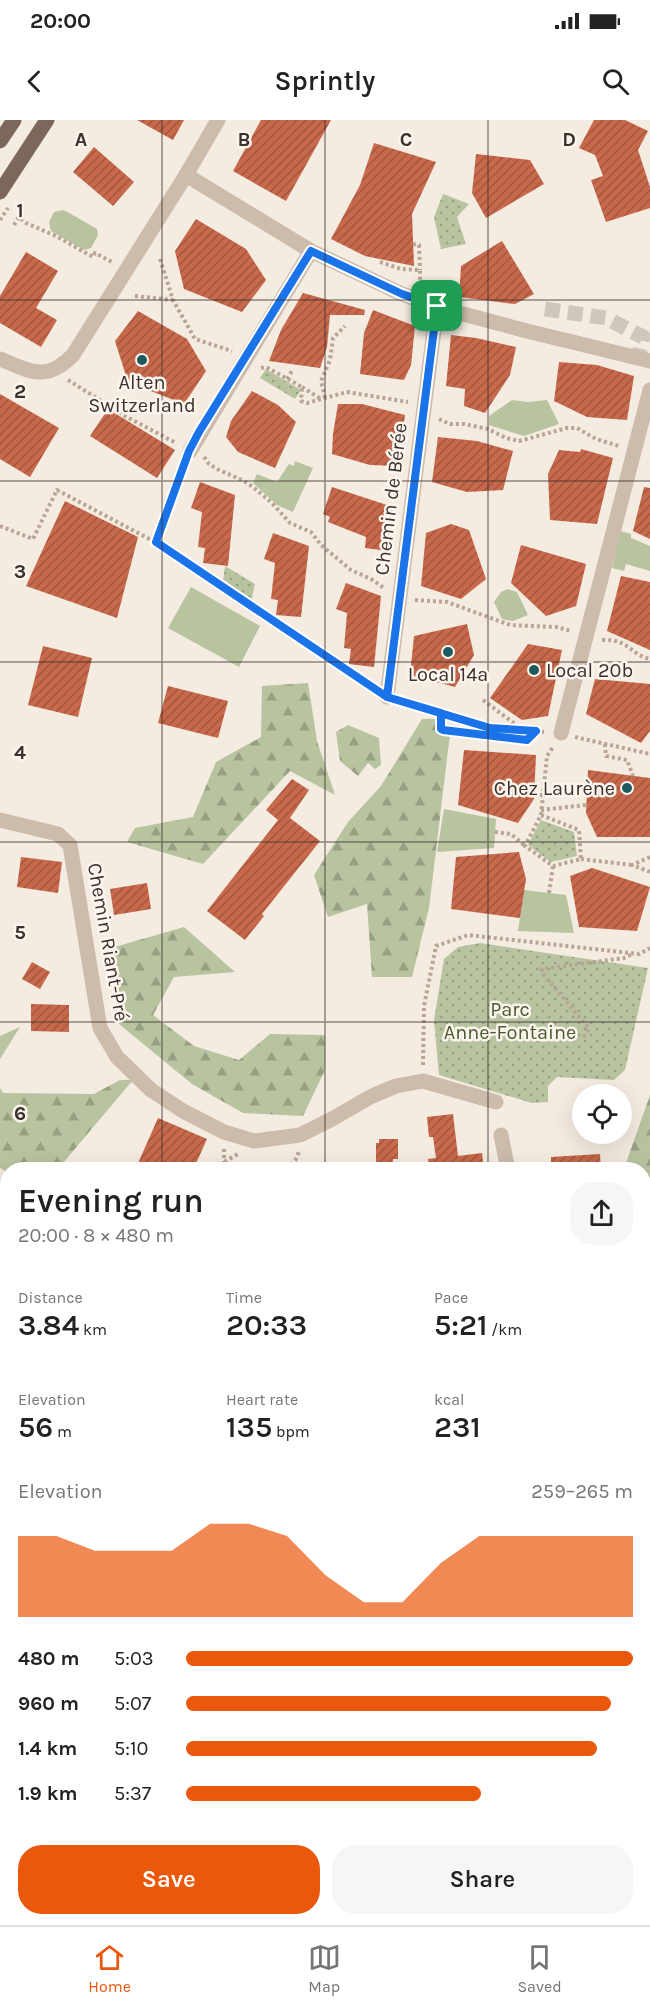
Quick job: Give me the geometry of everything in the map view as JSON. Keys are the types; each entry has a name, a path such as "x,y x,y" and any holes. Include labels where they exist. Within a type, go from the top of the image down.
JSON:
{"main road":[{"path":"0,141 14,120"},
{"path":"0,192 46,120"}],"street":[{"path":"0,359 32,372 48,373 60,368 73,355 218,120"},
{"path":"186,175 311,251 402,294 523,330 650,361"},
{"path":"192,452 311,251"},
{"name":"Chemin de Bérée","path":"387,697 437,306"},
{"path":"561,733 650,390"},
{"name":"Chemin Riant-Pré","path":"0,820 58,834 70,845 100,1028 117,1057 151,1090 183,1111 224,1132 254,1141 300,1135 372,1096 396,1086 423,1081 496,1102"},
{"path":"501,1135 506,1162"}],"path":[{"path":"14,225 19,217 32,227 56,236 93,257 95,253 118,265"},
{"path":"413,244 419,245 420,279"},
{"path":"160,259 173,300 195,339 238,353"},
{"path":"376,268 379,262 401,269 420,270"},
{"path":"135,296 173,300"},
{"path":"324,399 321,381 330,360 333,338 345,326"},
{"path":"187,339 193,336"},
{"path":"258,369 266,367 324,399"},
{"path":"287,379 292,369"},
{"path":"68,380 125,416 192,452 204,456 209,464 217,469 244,481 272,503 290,523 311,532 321,545 351,570 371,579 386,590"},
{"path":"302,387 301,401 306,403 347,392 418,404"},
{"path":"442,419 450,424 464,424 488,429 506,438 519,441 567,428 577,428 596,439 627,449"},
{"path":"156,542 192,452"},
{"path":"0,526 33,538 57,490 156,542 387,697 490,728 561,733 650,754"},
{"path":"406,599 447,602 510,625 556,627 573,631"},
{"path":"596,640 615,640 650,659"},
{"path":"483,700 523,730"},
{"path":"441,713 441,729 443,730 527,740 536,731"},
{"path":"605,744 606,756 627,760 633,776"},
{"path":"525,846 541,813 547,756"},
{"path":"534,795 543,795"},
{"path":"541,813 586,805"},
{"path":"541,813 579,830 581,859"},
{"path":"495,832 511,834 553,866 581,859 632,865 650,872"},
{"path":"632,865 650,857"},
{"path":"549,893 553,866"},
{"path":"423,1081 423,1006 436,946 468,935 633,954 639,954 650,948"},
{"path":"584,1037 589,1028 542,973 542,969 624,958 633,954"},
{"path":"224,1132 224,1162"},
{"path":"295,1162 300,1148 300,1135"}],"green space":[{"path":"443,194 469,204 457,217 466,244 441,249 434,217"},
{"path":"64,210 97,229 98,235 91,248 84,250 51,231 49,222 54,212"},
{"path":"266,369 301,390 295,399 260,378"},
{"path":"512,400 528,402 547,400 559,424 524,436 489,425 489,416"},
{"path":"295,461 313,468 293,512 277,505 253,483 257,474 277,482 289,464 294,466"},
{"path":"620,531 631,534 631,538 650,546 650,571 626,564 624,571 612,568"},
{"path":"225,566 255,584 251,602 223,582"},
{"path":"191,587 260,626 239,667 168,628"},
{"path":"508,589 517,592 528,615 513,621 502,619 494,602 501,592"},
{"path":"308,683 317,741 335,795 290,771 203,864 127,842 135,828 193,817 216,762 261,737 262,686"},
{"path":"422,719 438,719 439,733 450,734 429,908 412,977 372,977 367,904 328,917 314,875 348,822 381,786"},
{"path":"348,725 379,738 381,765 375,769 368,763 358,776 340,761 336,732"},
{"path":"444,809 496,819 494,848 437,852"},
{"path":"541,820 574,832 577,856 551,862 528,845"},
{"path":"524,890 566,895 574,933 518,931"},
{"path":"184,927 235,972 174,977 153,1015 194,1046 239,1060 270,1034 325,1035 325,1070 303,1116 243,1113 192,1084 119,1024 111,948"},
{"name":"Parc Anne-Fontaine","path":"480,943 648,968 625,1070 614,1080 557,1077 548,1086 548,1102 532,1103 439,1075 434,1020 444,959 458,947"},
{"path":"20,1027 0,1059 0,1036"},
{"path":"120,1080 133,1080 64,1162 0,1162 0,1088 3,1093 94,1094"},
{"path":"650,1095 650,1162 626,1162"}],"building":[{"path":"137,120 184,120 173,140"},
{"path":"261,120 331,120 286,201 233,171"},
{"path":"594,120 625,120 648,131 638,150 650,187 650,208 606,222 591,180 603,176 595,155 579,148"},
{"path":"374,143 436,162 412,214 414,266 365,256 331,239 360,185"},
{"path":"94,147 134,182 113,206 73,172"},
{"path":"476,154 530,160 544,184 486,218 472,193"},
{"path":"196,219 246,249 266,280 242,312 184,289 175,251"},
{"path":"502,241 534,294 515,304 459,297 461,266"},
{"path":"26,252 58,271 36,308 57,320 41,347 0,323 0,296"},
{"path":"303,293 365,310 364,315 330,315 327,347 320,368 269,361 281,330"},
{"path":"373,310 415,326 411,365 404,380 360,374 364,333"},
{"path":"138,311 187,339 206,371 184,404 128,382 115,341"},
{"path":"451,335 516,347 510,375 485,413 464,406 465,389 446,386"},
{"path":"559,362 597,365 634,376 627,420 587,417 554,401"},
{"path":"252,391 278,405 296,422 275,468 238,452 226,437 231,421"},
{"path":"0,394 59,428 30,477 0,459"},
{"path":"338,404 362,404 405,415 398,466 370,465 332,454"},
{"path":"108,409 175,450 157,478 90,436"},
{"path":"438,437 477,441 513,451 503,490 467,492 432,482"},
{"path":"581,449 613,458 597,524 550,520 548,474 559,450 580,452"},
{"path":"200,482 235,495 228,566 203,563 205,548 198,547 202,512 191,508"},
{"path":"332,487 393,507 388,551 365,548 366,537 328,522 330,517 323,514"},
{"path":"644,487 650,488 650,539 633,531"},
{"path":"65,501 138,537 117,618 26,586"},
{"path":"451,524 469,530 486,579 461,599 421,586 426,533"},
{"path":"273,533 309,546 301,617 276,615 278,600 271,599 275,563 264,559"},
{"path":"521,545 586,564 576,606 546,616 511,583"},
{"path":"621,576 650,582 650,650 607,631"},
{"path":"346,583 381,596 374,667 349,664 351,649 344,648 347,613 336,609"},
{"path":"467,624 474,655 455,687 410,675 414,636"},
{"path":"528,644 562,650 548,716 522,720 490,698"},
{"path":"43,646 92,658 78,717 28,705"},
{"path":"595,679 650,684 650,731 641,743 586,714"},
{"path":"168,686 228,701 218,738 158,723"},
{"path":"464,750 536,755 534,799 518,823 458,805"},
{"path":"588,770 650,778 650,837 597,837 586,813"},
{"path":"292,779 309,790 290,818 320,841 262,914 264,916 245,940 207,911 278,820 266,810"},
{"path":"519,852 526,879 520,918 451,909 456,857"},
{"path":"21,857 62,862 58,893 17,887"},
{"path":"592,868 650,887 637,931 579,927 570,876"},
{"path":"147,883 151,909 114,915 110,889"},
{"path":"32,962 50,972 40,989 22,979"},
{"path":"31,1004 69,1005 69,1032 31,1031"},
{"path":"453,1114 458,1156 482,1153 483,1162 428,1162 428,1159 436,1158 433,1137 429,1137 427,1117"},
{"path":"158,1118 207,1139 197,1162 139,1162"},
{"path":"379,1139 398,1139 398,1159 393,1159 393,1162 376,1162 376,1143 379,1143"},
{"path":"600,1154 600,1162 551,1162 551,1157"}],"tunnel":[{"path":"545,309 606,318 643,337 638,358"}],"place":[{"name":"Alten Switzerland","path":"142,360"},
{"name":"Local 14a","path":"448,652"},
{"name":"Local 20b","path":"534,670"},
{"name":"Chez Laurène","path":"627,788"}],"route":[{"path":"437,306 387,697 441,713 490,728 536,731 527,740 441,729 441,713 387,697 156,542 189,451 199,432 311,251 402,294 437,306"}]}
